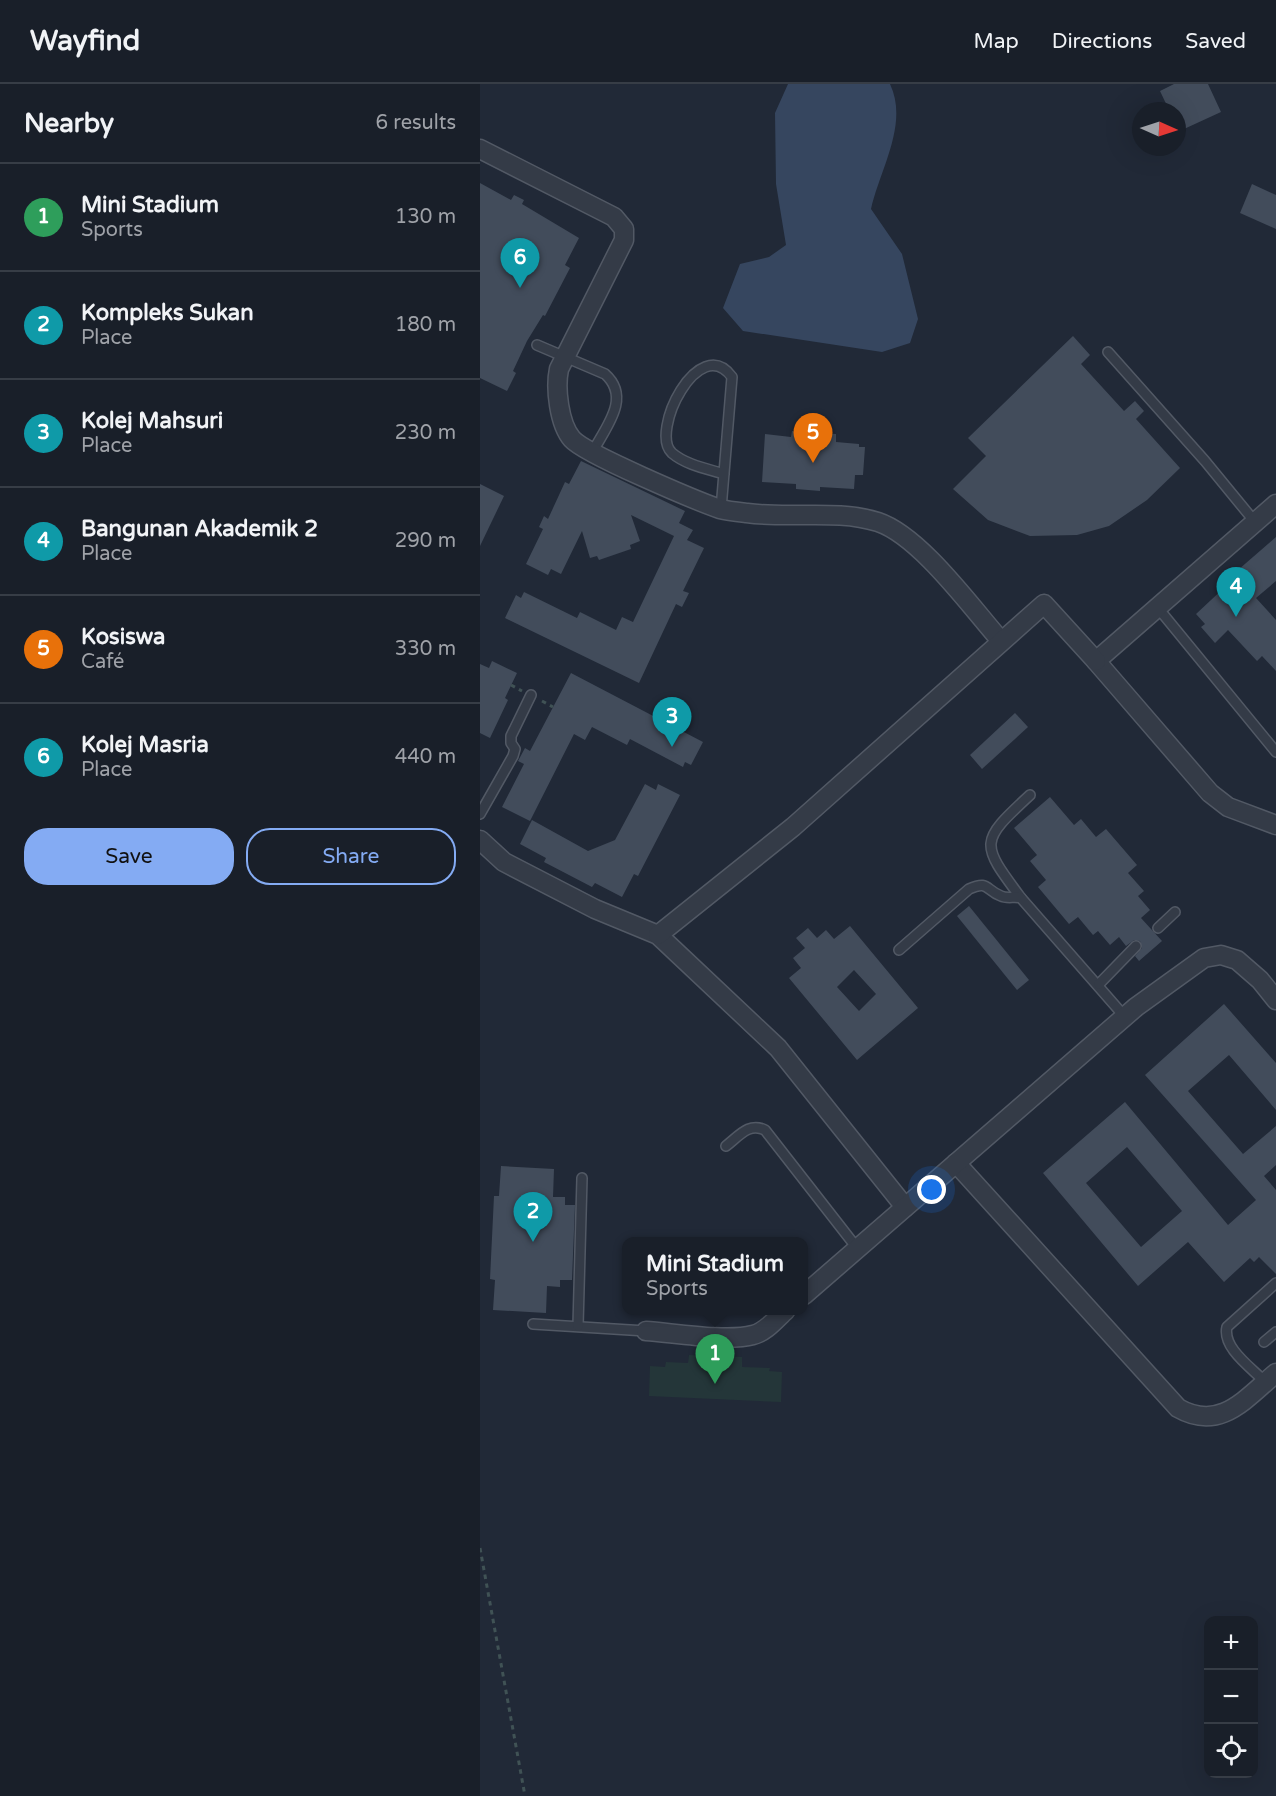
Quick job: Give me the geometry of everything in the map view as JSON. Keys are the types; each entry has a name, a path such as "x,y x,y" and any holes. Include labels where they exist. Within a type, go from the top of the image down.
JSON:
{"street":[{"path":"480,149 614,217 624,229 624,240 564,357 557,379 566,428 573,440 592,453 721,509 749,513 848,517 879,522 909,538 1001,641"},
{"path":"1096,661 1276,504"},
{"path":"658,935 793,827 1044,604 1210,793 1227,807 1276,825"},
{"path":"480,840 504,862 595,909 658,935 778,1048 905,1207"},
{"path":"808,1291 1125,1017 1204,957 1221,955 1236,960 1260,980 1276,1000"},
{"path":"956,1163 1178,1408 1193,1417 1214,1418 1237,1405 1271,1377"},
{"path":"646,1331 733,1337 753,1335 765,1329 781,1315"}],"lane":[{"path":"537,345 605,374 614,381 618,393 617,406 592,453"},
{"path":"1108,352 1205,460 1255,522"},
{"path":"721,509 724,474 732,377 725,368 714,365 701,368 689,377 668,421 665,440 672,453 697,466 724,474"},
{"path":"1158,608 1276,752"},
{"path":"480,814 513,756 515,749 511,736 531,695"},
{"path":"1030,795 1000,822 990,839 992,857 1021,898 1099,984 1125,1017"},
{"path":"898,950 969,889 982,884 990,887 1000,896 1021,898"},
{"path":"1158,928 1175,912"},
{"path":"1099,984 1136,946"},
{"path":"726,1146 751,1127 756,1126 765,1130 857,1248"},
{"path":"578,1326 582,1178"},
{"path":"1271,1377 1228,1344 1225,1335 1227,1327 1276,1283"},
{"path":"533,1324 646,1331"},
{"path":"1264,1342 1276,1332"}],"path":[{"path":"480,1548 525,1796"}],"shaded area":[{"path":"689,1355 742,1357 742,1367 770,1368 769,1371 782,1372 781,1402 649,1396 650,1366 665,1367 666,1362 688,1363"}],"water":[{"path":"788,84 890,84 895,99 895,131 871,209 902,254 918,319 910,343 882,352 743,331 723,308 740,264 769,257 786,245 776,184 775,113"}],"building":[{"path":"1174,84 1208,84 1221,112 1186,128 1186,102 1165,102 1160,91"},
{"path":"480,183 511,200 514,195 524,200 522,204 579,238 565,265 570,268 545,316 543,315 527,341 513,371 516,373 507,391 480,378"},
{"path":"1252,184 1276,195 1276,229 1240,213"},
{"path":"1073,336 1090,355 1081,364 1124,411 1135,401 1144,411 1136,419 1180,468 1147,500 1109,526 1077,535 1030,536 988,520 953,489 986,456 968,438"},
{"path":"792,431 836,434 836,442 859,444 859,447 865,447 863,475 855,475 854,489 820,487 820,491 796,489 796,484 762,482 765,434 791,437"},
{"path":"581,461 685,511 679,523 693,530 687,540 704,548 683,591 689,593 682,607 676,604 639,683 505,618 516,595 521,598 524,592 577,618 580,612 616,630 622,617 633,622 674,536 631,515 640,541 630,545 631,549 599,560 597,556 590,558 582,531 561,574 551,569 548,575 526,564 543,529 539,527 544,516 548,519 565,482 569,484"},
{"path":"480,484 504,496 480,546"},
{"path":"1276,537 1276,581 1256,598 1276,620 1276,671 1262,656 1257,661 1228,630 1215,643 1201,627 1205,624 1196,614 1226,586 1223,583"},
{"path":"492,661 517,673 505,698 508,700 490,738 480,733 480,664 489,668"},
{"path":"571,673 703,742 691,765 685,762 683,767 630,739 627,745 592,727 585,740 574,734 530,821 502,807 524,764 518,761 525,748 530,751"},
{"path":"1015,713 1028,727 982,769 970,755"},
{"path":"645,784 656,790 658,784 680,795 638,876 634,874 622,897 595,883 592,887 544,862 546,858 520,844 532,820 588,851 615,840"},
{"path":"1050,797 1074,825 1081,819 1096,837 1106,829 1137,865 1128,873 1144,891 1138,896 1150,910 1141,918 1162,941 1139,961 1135,956 1142,948 1140,941 1134,940 1126,946 1119,937 1110,945 1098,931 1093,935 1078,917 1069,924 1038,887 1046,880 1030,861 1037,855 1014,828"},
{"path":"969,906 1029,980 1017,990 957,916"},
{"path":"850,926 918,1008 857,1060 789,978 801,968 793,958 805,948 796,938 808,928 817,938 826,930 834,939","holes":["854,970 876,994 859,1011 837,987"]},
{"path":"1224,1004 1276,1063 1276,1110 1229,1055 1188,1091 1243,1154 1276,1126 1276,1165 1264,1176 1276,1190 1276,1274 1259,1257 1254,1262 1250,1258 1224,1282 1188,1242 1138,1286 1043,1173 1125,1102 1228,1225 1256,1200 1145,1075","holes":["1127,1147 1182,1211 1141,1247 1086,1183"]},
{"path":"501,1166 554,1169 553,1197 565,1197 565,1205 575,1205 572,1280 560,1280 560,1287 547,1286 546,1313 493,1310 495,1280 490,1279 494,1196 499,1196"}],"place":[{"name":"Kolej Masria","path":"520,288"},
{"name":"Kosiswa","path":"813,463"},
{"name":"Bangunan Akademik 2","path":"1236,617"},
{"name":"Kolej Mahsuri","path":"672,747"},
{"name":"Kompleks Sukan","path":"533,1242"},
{"name":"Mini Stadium","path":"715,1384"}]}
